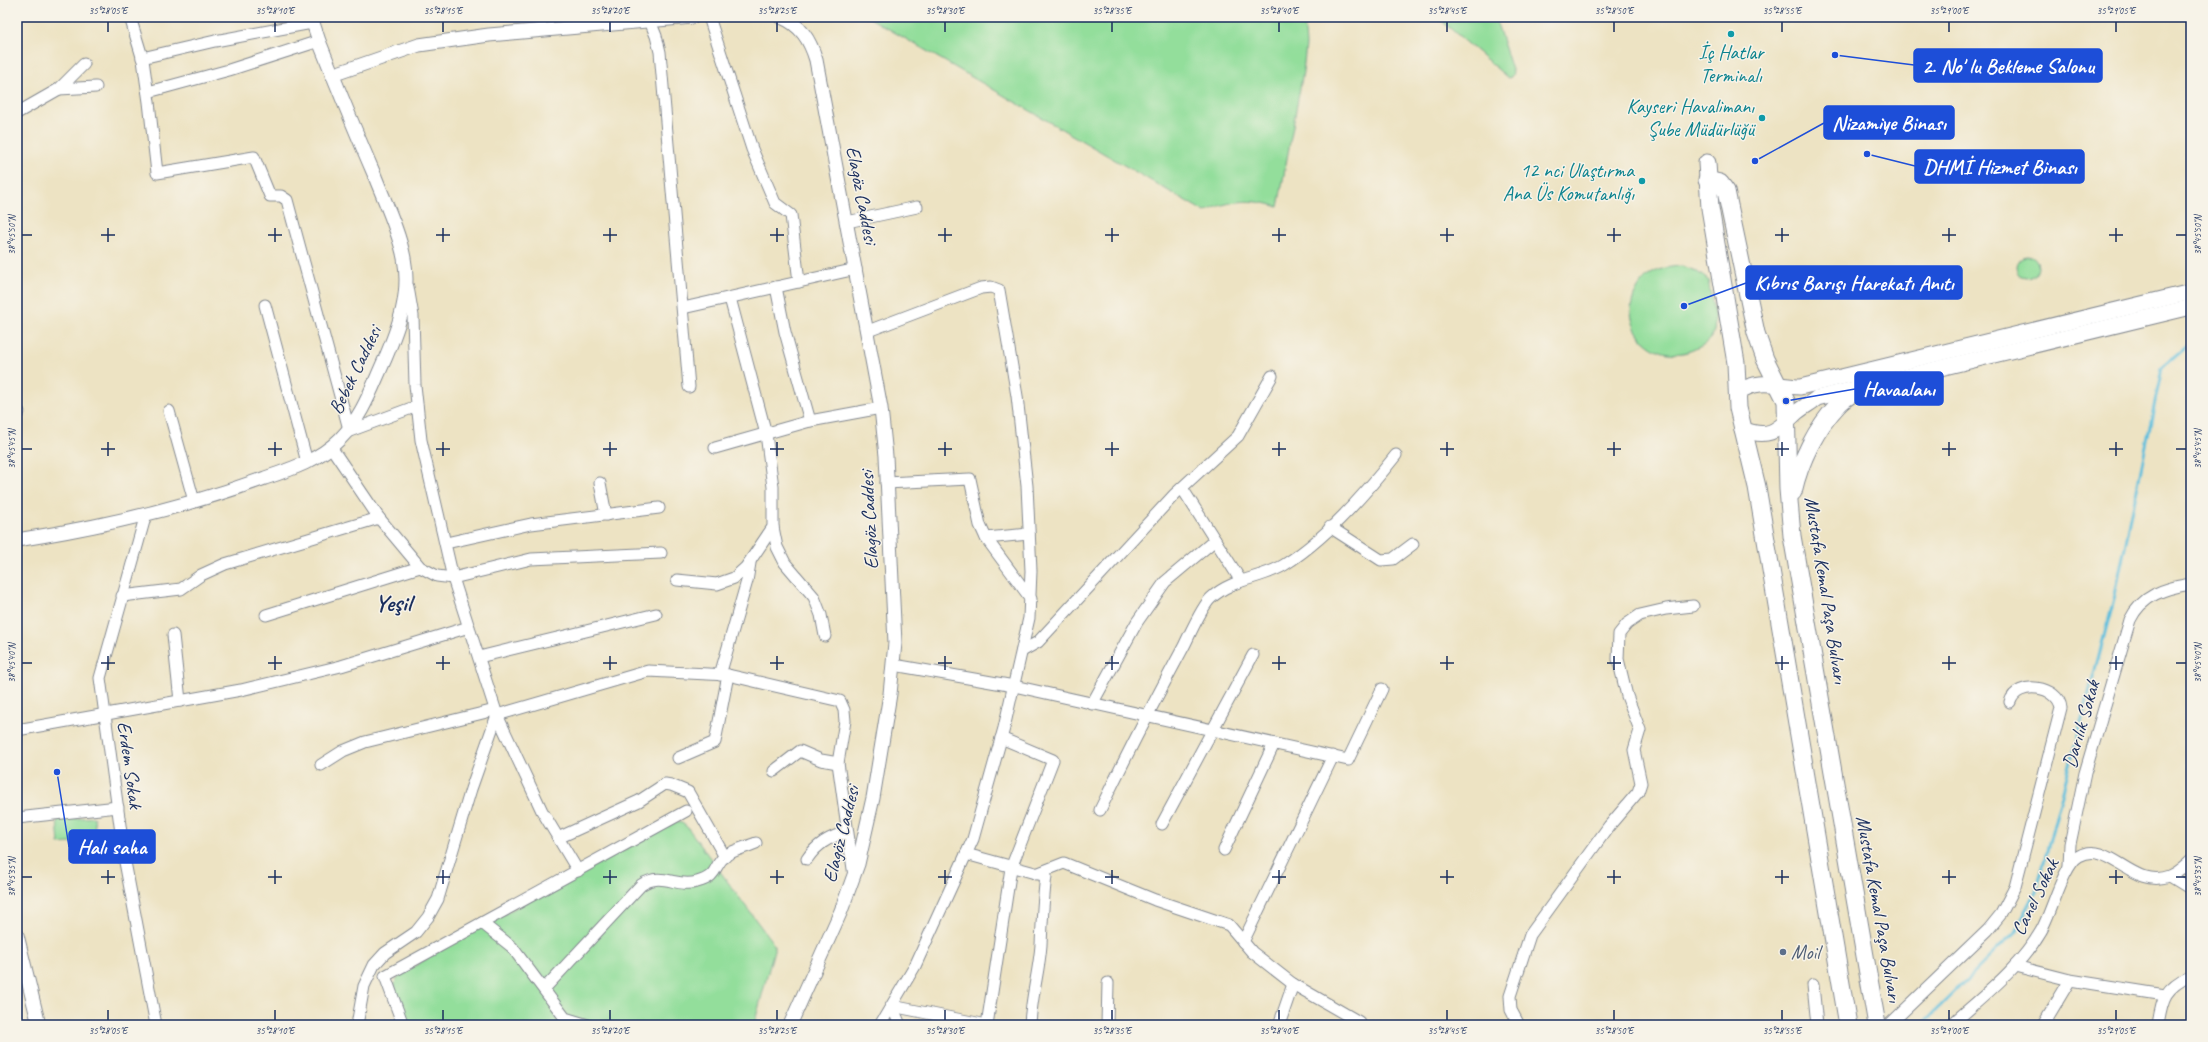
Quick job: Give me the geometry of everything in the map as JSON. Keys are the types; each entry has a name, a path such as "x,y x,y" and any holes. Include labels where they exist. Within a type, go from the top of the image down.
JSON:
{"main road":[{"path":"1707,163 1707,180 1735,355 1738,408 1742,429 1758,487 1848,1025"},
{"name":"Mustafa Kemal Paşa Bulvarı","path":"1707,180 1720,183 1726,191 1756,333 1778,386 1786,401 1790,510 1794,543 1877,1025"},
{"path":"1738,392 1747,386 1758,383 1800,387 2191,292"},
{"path":"1742,429 1755,434 1767,434 1778,430 1797,412 1818,398 2191,308"},
{"path":"1790,510 1797,475 1819,430 1839,404 1861,388"}],"street":[{"path":"130,17 142,58 148,92 157,173 254,157 270,196 281,196 287,200 348,431 417,406"},
{"path":"332,75 419,45 489,35 692,17"},
{"path":"709,17 752,149 775,203 791,215 799,282"},
{"name":"Elagöz Caddesi","path":"780,17 800,28 813,49 868,331 881,408 895,643 894,665 869,820 854,876 841,911 790,1025"},
{"path":"142,58 311,20"},
{"name":"Bebek Caddesi","path":"17,540 146,514 252,483 307,462 331,447 348,431 365,406 399,325 405,301 406,278 404,256 384,199 332,75 311,20"},
{"path":"650,21 660,52 689,387"},
{"path":"148,92 229,70 319,41"},
{"path":"17,113 59,89 84,64"},
{"path":"59,89 96,87"},
{"path":"847,222 916,207"},
{"path":"683,308 856,269"},
{"path":"406,278 413,316 417,406 421,440 446,542 453,578 496,713 542,811 578,871"},
{"path":"776,287 785,332 810,421"},
{"path":"868,331 981,288 990,287 999,290 1017,396 1027,486 1029,534 1030,599 1022,651 979,821 966,854 915,966 880,1025"},
{"path":"730,298 766,434 773,487 773,527 777,546 785,563 814,598 821,615 825,636"},
{"path":"265,306 307,462"},
{"path":"1022,651 1038,642 1182,488 1238,436 1272,376"},
{"path":"714,448 810,421 881,408"},
{"path":"169,411 194,501"},
{"path":"331,447 379,518 420,567 437,576 453,578 531,558 661,553"},
{"path":"1100,810 1146,716 1210,599 1241,581 1284,565 1330,527 1363,494 1396,455"},
{"path":"886,483 970,479 980,525 986,538 1030,599"},
{"path":"600,482 606,515"},
{"path":"1182,488 1241,581"},
{"path":"446,542 531,524 659,508"},
{"name":"Erdem Sokak","path":"146,514 100,678 125,862 156,1025"},
{"path":"122,596 181,589 201,575 226,564 379,518"},
{"path":"677,580 711,584 723,583 738,575 750,561 773,527"},
{"path":"1330,527 1381,560 1393,559 1413,544"},
{"path":"986,538 1029,534"},
{"path":"1092,704 1137,622 1165,582 1215,540"},
{"path":"678,758 715,742 724,675 747,581 750,561"},
{"path":"266,615 420,567"},
{"name":"Darılık Sokak","path":"2069,865 2070,844 2085,773 2130,620 2140,605 2152,595 2173,587 2191,584"},
{"path":"1519,1025 1511,1010 1510,996 1530,935 1609,826 1638,792 1641,783 1634,750 1640,730 1627,696 1618,659 1619,634 1627,624 1640,615 1666,609 1693,606"},
{"path":"479,657 656,614"},
{"path":"17,730 241,690 341,666 469,627"},
{"path":"173,636 180,701"},
{"path":"1162,824 1211,730 1253,655"},
{"path":"894,665 1014,686 1348,760 1382,689"},
{"path":"321,765 343,751 360,744 496,713 648,671 724,675 840,701 844,710 845,721 838,763 854,876"},
{"path":"1889,1025 1988,930 2001,914 2015,888 2061,708 2060,703 2054,696 2044,690 2035,688 2019,690 2013,695 2010,702"},
{"path":"357,1025 364,986 374,965 385,953 416,932 428,917 438,899 471,789 496,713"},
{"path":"892,1006 987,1025 1010,868 1053,760 1001,738"},
{"path":"1224,850 1274,744"},
{"path":"774,771 800,751 821,760 838,763"},
{"path":"1244,942 1333,756"},
{"path":"558,838 639,800 665,784 688,792 725,856"},
{"path":"17,818 118,807"},
{"path":"402,1025 385,976 686,811"},
{"path":"807,859 814,849 824,841 847,832"},
{"path":"544,989 641,885 657,878 687,884 702,880 715,873 725,856 756,843"},
{"name":"Canel Sokak","path":"1951,1025 2015,966 2033,944 2049,918 2069,865 2083,854 2094,852 2106,855 2145,878 2159,879 2170,876"},
{"path":"966,854 1010,868 1046,876 1041,946 1032,992 1030,1025"},
{"path":"2191,860 2170,876 2191,889"},
{"path":"1036,874 1064,863 1162,902 1229,925 1252,952 1293,984 1359,1022"},
{"path":"482,924 512,947 565,1018 588,1025"},
{"path":"17,935 39,1025"},
{"path":"2015,966 2070,980 2165,995"},
{"path":"2158,1025 2165,995 2171,986 2191,975"},
{"path":"2043,1025 2070,980"},
{"path":"1107,1025 1108,983"},
{"path":"1279,1025 1293,984"},
{"path":"1812,985 1817,1025"},
{"path":"892,1006 900,1025"}],"green space":[{"path":"868,17 1304,17 1306,45 1303,72 1278,207 1250,201 1223,205 1205,212"},
{"path":"1437,17 1495,17 1513,73 1511,77 1508,78"},
{"path":"2027,256 2035,259 2038,267 2035,275 2027,278 2019,275 2016,267 2019,259"},
{"path":"1682,266 1696,271 1708,280 1715,323 1713,334 1704,344 1682,353 1668,353 1655,349 1644,340 1636,330 1632,317 1632,303 1638,288 1651,274 1669,267"},
{"path":"94,817 96,841 59,844 57,820"},
{"path":"675,822 682,823 688,828 775,946 754,1025 406,1025 394,991 397,979 401,974 478,928"}],"waterway":[{"path":"1921,1025 2015,932 2036,892 2115,595 2162,368 2191,343"}],"place":[{"name":"İç Hatlar Terminalı","path":"1731,34"},
{"name":"2. No' lu Bekleme Salonu","path":"1835,55"},
{"name":"Kayseri Havalimanı Şube Müdürlüğü","path":"1762,118"},
{"name":"DHMİ Hizmet Binası","path":"1867,154"},
{"name":"Nizamiye Binası","path":"1755,161"},
{"name":"12 nci Ulaştırma Ana Üs Komutanlığı","path":"1642,181"},
{"name":"Kıbrıs Barışı Harekatı Anıtı","path":"1684,306"},
{"name":"Havaalanı","path":"1786,401"},
{"name":"Halı saha","path":"57,772"},
{"name":"Moil","path":"1783,952"}],"district":[{"name":"Yeşil","path":"393,603"}]}
